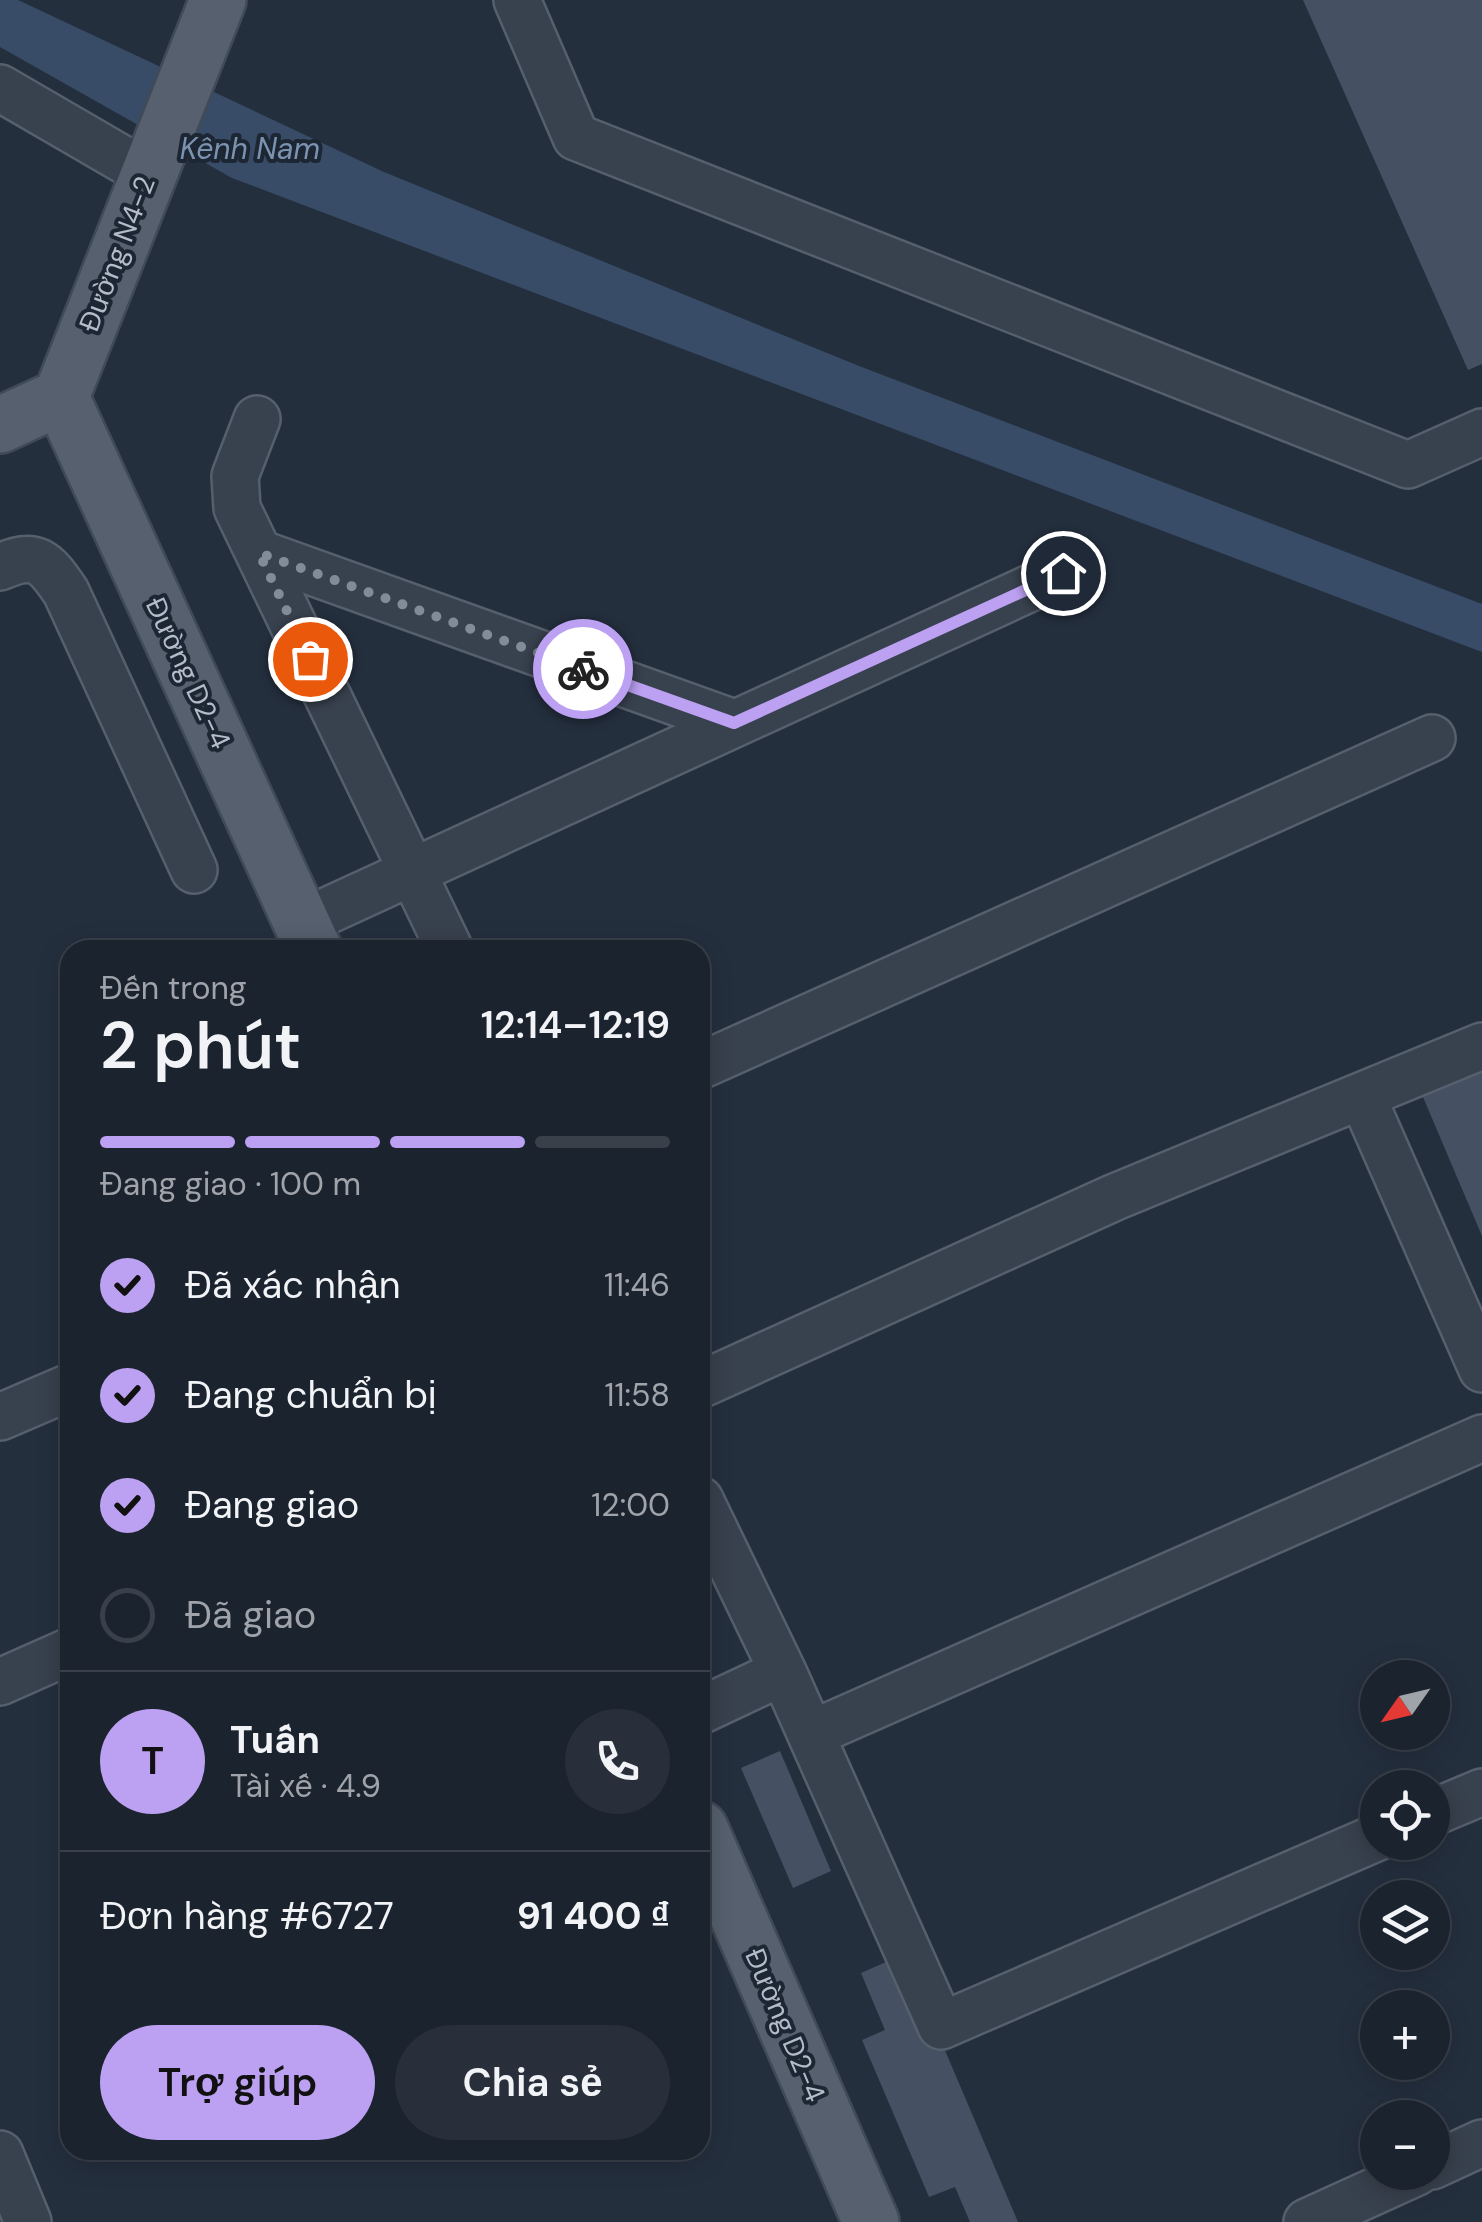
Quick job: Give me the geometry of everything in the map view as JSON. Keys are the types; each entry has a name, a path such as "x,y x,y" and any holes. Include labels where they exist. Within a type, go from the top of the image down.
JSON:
{"main road":[{"name":"Đường N4-2","path":"61,397 210,19"},
{"path":"0,424 61,397"},
{"name":"Đường D2-4","path":"61,397 309,936"},
{"name":"Đường D2-4","path":"710,1852 871,2222"}],"street":[{"path":"516,0 576,137 1408,466 1482,432"},
{"path":"0,88 148,174"},
{"path":"257,419 233,489 237,508 445,940"},
{"path":"259,553 734,723"},
{"path":"0,567 28,556 44,565 66,592 194,870"},
{"path":"309,936 413,870 1063,573"},
{"path":"710,1062 1432,738"},
{"path":"710,1380 1116,1197 1482,1046"},
{"path":"1362,1096 1482,1370"},
{"path":"0,1417 60,1391"},
{"path":"811,1734 1482,1438"},
{"path":"710,1520 784,1672 941,2026 1360,1845"},
{"path":"0,1682 60,1655"},
{"path":"710,1706 784,1672"},
{"path":"1450,1806 1482,1792"},
{"path":"1450,2158 1482,2144"},
{"path":"0,2156 28,2222"},
{"path":"1307,2222 1377,2190"}],"water":[{"name":"Kênh Nam","path":"0,0 18,0 384,172 859,366 1482,604 1482,652 232,178 0,47"}],"building":[{"path":"1303,0 1482,0 1482,364 1468,370"},
{"path":"1482,1033 1482,1236 1409,1064"},
{"path":"780,1751 831,1871 793,1888 741,1768"},
{"path":"904,1954 1018,2222 970,2222 955,2187 929,2197 862,2040 885,2030 861,1973"}],"way so far":[{"path":"310,659 259,553 583,669"}],"route":[{"path":"583,669 734,723 1063,573"}]}
